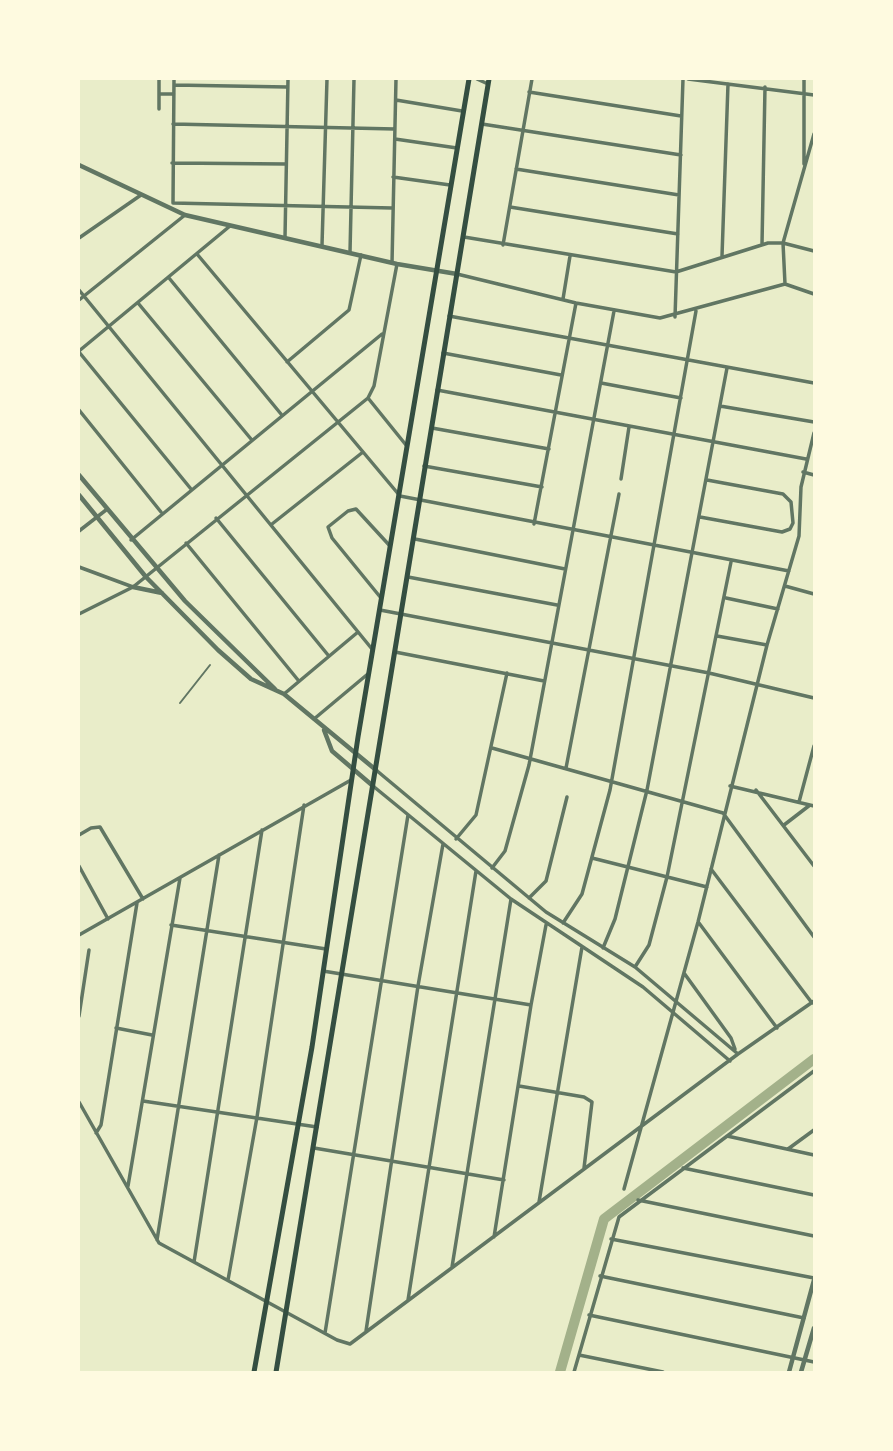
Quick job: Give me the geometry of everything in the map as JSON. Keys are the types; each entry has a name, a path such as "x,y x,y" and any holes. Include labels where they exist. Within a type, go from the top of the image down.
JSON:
{"main road":[{"path":"254,1372 298,1124 351,780 469,79"},
{"path":"276,1372 489,82"}],"street":[{"path":"159,79 159,109"},
{"path":"173,212 174,79"},
{"path":"285,237 288,79"},
{"path":"322,245 327,79"},
{"path":"350,252 354,79"},
{"path":"79,614 133,587 336,421 368,398 374,386 394,264 392,208 396,79"},
{"path":"477,79 489,82"},
{"path":"503,245 531,79"},
{"path":"675,317 681,116 686,79 814,95"},
{"path":"804,79 804,171"},
{"path":"722,256 728,83"},
{"path":"174,85 288,87"},
{"path":"762,244 765,87"},
{"path":"529,92 681,116"},
{"path":"159,94 174,94"},
{"path":"396,100 462,111"},
{"path":"481,123 681,156"},
{"path":"173,124 395,129"},
{"path":"785,285 783,243 814,134"},
{"path":"395,139 457,148"},
{"path":"172,163 286,164"},
{"path":"79,165 173,212 394,264 457,274 614,311 660,318 675,317 785,285 814,294"},
{"path":"516,169 679,195"},
{"path":"393,177 451,185"},
{"path":"79,238 141,195"},
{"path":"173,203 392,208"},
{"path":"510,207 678,234"},
{"path":"79,300 185,215"},
{"path":"191,489 79,351 230,226"},
{"path":"464,237 676,272 762,244 783,243 814,251"},
{"path":"197,254 400,496 652,547 789,571"},
{"path":"287,362 349,310 361,255"},
{"path":"563,300 570,256"},
{"path":"169,278 281,414"},
{"path":"79,290 373,651"},
{"path":"138,303 251,439"},
{"path":"534,524 576,303"},
{"path":"492,868 505,851 530,759 614,311"},
{"path":"563,923 578,902 610,790 696,311"},
{"path":"449,316 814,383"},
{"path":"131,540 281,414 384,333"},
{"path":"443,353 562,375"},
{"path":"603,947 615,919 647,790 727,368"},
{"path":"601,383 681,398"},
{"path":"437,390 806,459"},
{"path":"368,398 407,446"},
{"path":"720,406 814,422"},
{"path":"79,410 161,513"},
{"path":"621,479 629,427"},
{"path":"430,428 550,449"},
{"path":"624,1189 698,922 766,645 801,528 803,472 814,433"},
{"path":"272,524 363,453"},
{"path":"424,466 542,487"},
{"path":"803,472 814,475"},
{"path":"79,475 155,569 276,689"},
{"path":"700,517 782,532 790,529 793,523 791,502 783,494 707,480"},
{"path":"566,768 619,494"},
{"path":"79,495 146,577 238,668 259,683 284,694 529,898 563,923 635,967 737,1052"},
{"path":"382,598 332,538 328,527 348,511 356,509 391,548"},
{"path":"79,531 106,510"},
{"path":"216,518 328,655"},
{"path":"415,538 565,569"},
{"path":"186,543 298,680"},
{"path":"635,967 652,936 667,877 685,801 732,561"},
{"path":"79,567 133,587 162,593"},
{"path":"408,577 558,605"},
{"path":"785,586 814,594"},
{"path":"725,598 778,609"},
{"path":"380,610 757,682 814,698"},
{"path":"284,694 358,632"},
{"path":"717,636 766,645"},
{"path":"395,652 544,681"},
{"path":"314,719 369,672"},
{"path":"456,839 476,815 508,673"},
{"path":"324,729 332,751 476,871 547,925 643,987 730,1060"},
{"path":"799,802 814,746"},
{"path":"492,748 723,813 814,937"},
{"path":"79,935 351,780"},
{"path":"730,786 757,790 812,806"},
{"path":"757,790 814,866"},
{"path":"529,898 546,881 567,797"},
{"path":"228,1280 257,1117 304,806"},
{"path":"784,825 812,806"},
{"path":"325,1333 356,1153 408,815"},
{"path":"79,835 91,828 100,827 143,899"},
{"path":"194,1262 262,830"},
{"path":"366,1333 418,986 443,844"},
{"path":"157,1240 219,855"},
{"path":"592,858 707,887"},
{"path":"79,866 108,919"},
{"path":"79,1102 157,1240 348,1344 539,1204 737,1052 813,1002 711,869"},
{"path":"408,1300 476,871"},
{"path":"127,1187 180,878"},
{"path":"452,1269 511,899"},
{"path":"96,1133 102,1125 137,903"},
{"path":"698,922 777,1028"},
{"path":"171,925 326,949"},
{"path":"494,1237 531,1005 547,925"},
{"path":"539,1204 582,947"},
{"path":"79,1016 89,950"},
{"path":"323,971 531,1005"},
{"path":"684,973 731,1038 737,1052"},
{"path":"116,1028 153,1035"},
{"path":"575,1372 618,1217 814,1071"},
{"path":"519,1086 584,1097 592,1102 584,1169"},
{"path":"143,1101 317,1127"},
{"path":"788,1149 814,1130"},
{"path":"726,1135 814,1155"},
{"path":"314,1148 504,1180"},
{"path":"683,1168 814,1195"},
{"path":"638,1200 814,1236"},
{"path":"611,1239 814,1279 789,1372"},
{"path":"600,1276 804,1318"},
{"path":"589,1315 814,1362"},
{"path":"801,1372 814,1328"},
{"path":"579,1355 663,1372"}],"lane":[{"path":"180,703 210,665"}],"waterway":[{"path":"560,1372 604,1219 814,1059"}]}
